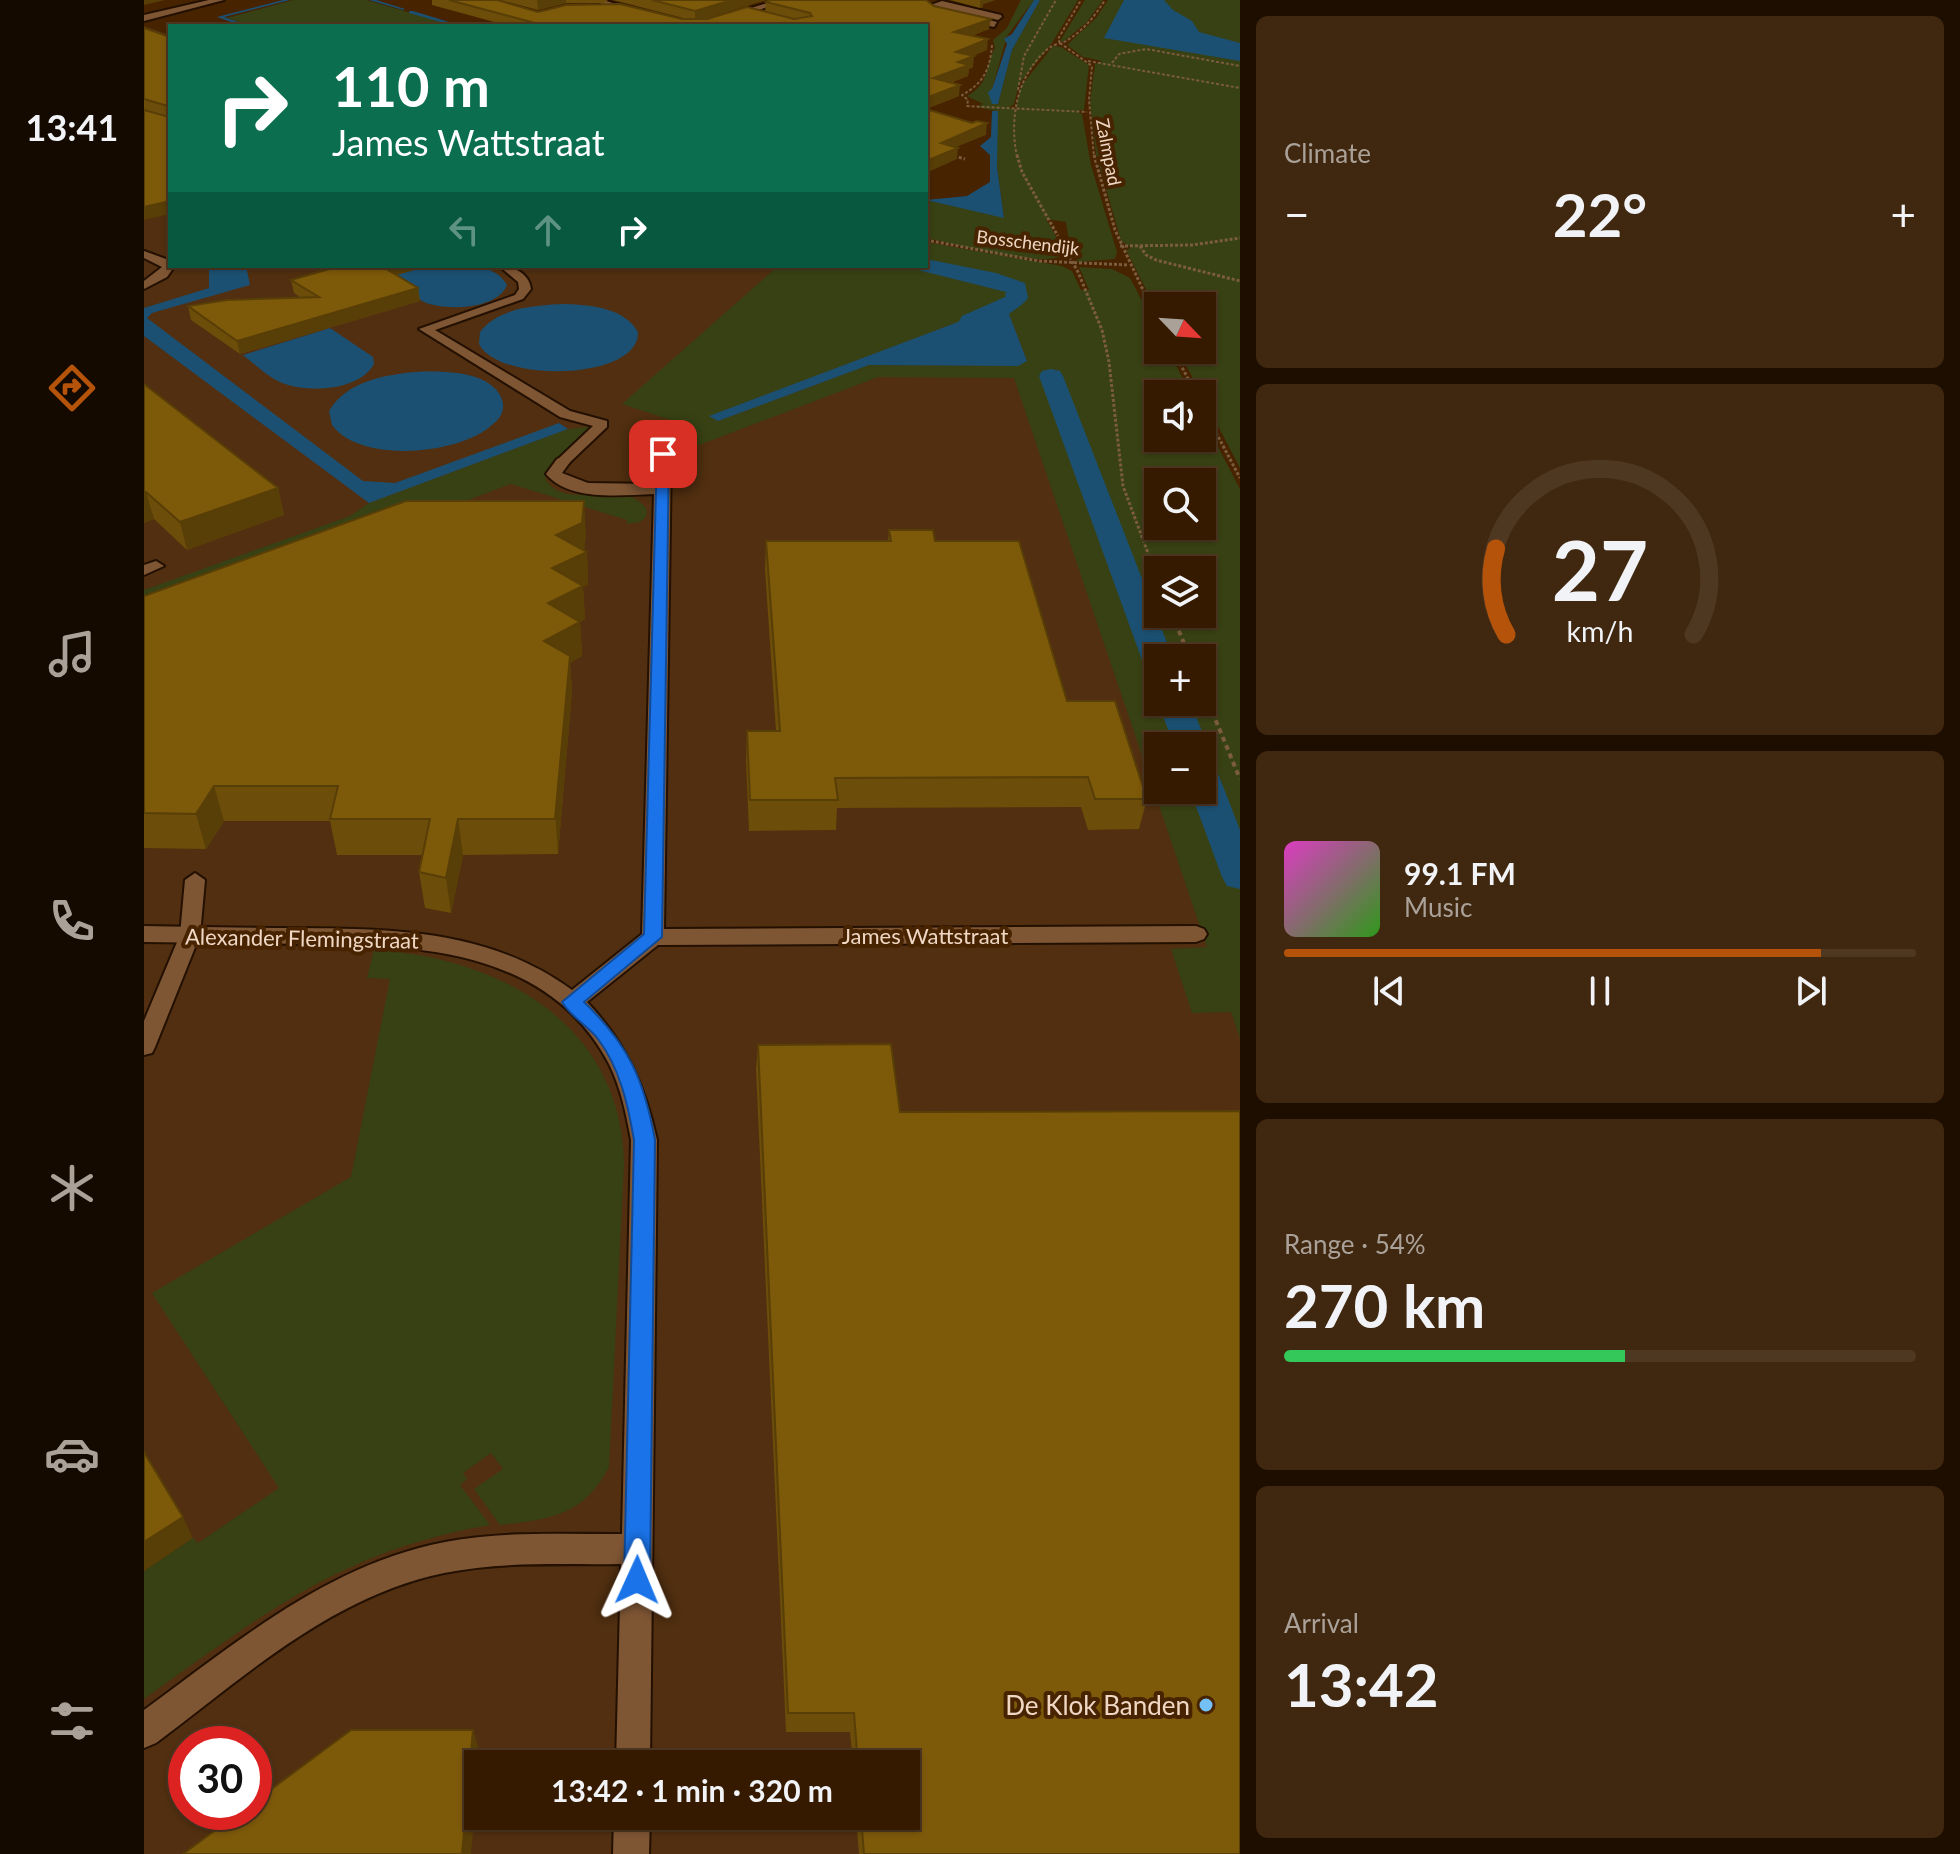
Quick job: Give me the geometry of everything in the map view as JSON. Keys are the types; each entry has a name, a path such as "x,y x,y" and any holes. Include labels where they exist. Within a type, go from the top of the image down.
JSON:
{"street":[{"path":"148,17 220,0"},
{"path":"592,0 687,24"},
{"path":"721,19 786,0"},
{"path":"929,5 942,4 996,20"},
{"path":"580,9 622,8"},
{"path":"745,11 774,18"},
{"path":"702,24 709,22"},
{"path":"572,1002 653,937 663,454"},
{"path":"562,462 554,474 558,480 568,484 607,489 662,489"},
{"name":"Alexander Flemingstraat","path":"144,934 382,936 440,942 507,962 538,978 572,1002 604,1033 623,1064 637,1100 644,1140 633,1750"},
{"name":"James Wattstraat","path":"653,937 1196,934"},
{"path":"144,1731 292,1624 371,1579 418,1563 468,1554 514,1550 637,1549"},
{"path":"631,1854 632,1830"}],"lane":[{"path":"144,254 162,261 168,267 163,275 144,286"},
{"path":"508,268 524,281 525,289 519,297 425,329 565,414 602,424 562,462"},
{"path":"144,1047 190,935 195,880"}],"path":[{"path":"1056,0 1022,63 1017,79 1015,108 1019,165 1074,264 1098,320 1107,353 1123,486 1148,556"},
{"path":"1081,0 1058,39 1087,61 1240,88"},
{"path":"1018,91 1050,47 1090,21 1105,0"},
{"path":"991,40 994,50"},
{"path":"980,47 994,50"},
{"path":"1112,63 1119,54 1146,49 1240,66"},
{"path":"994,50 989,57 990,70 973,89 962,95 968,100 967,106 1087,112"},
{"name":"Zalmpad","path":"1087,61 1092,66 1087,112 1096,174 1120,246 1144,295"},
{"path":"952,155 965,159"},
{"path":"1120,246 1192,245 1240,238"},
{"name":"Bosschendijk","path":"928,240 1030,260 1128,265"},
{"path":"1140,246 1146,255 1156,260 1240,281"},
{"path":"1216,433 1240,478"},
{"path":"1214,716 1240,779"}],"shaded area":[{"path":"144,26 168,34 168,268 928,268 928,265 1010,287 1150,732 1144,732 1144,804 1163,804 1240,1012 1240,1854 144,1854"}],"green space":[{"path":"293,0 366,0 449,24 246,24 227,18"},
{"path":"1021,0 1034,0 1007,36 992,89 998,104 1012,50 1040,0 1078,0 1052,43 1019,84 1014,104 1009,108 1019,109 1016,106 1021,86 1053,46 1061,47 1089,65 1084,110 1076,111 1082,114 1091,165 1117,252 1115,259 1078,262 1070,248 1066,222 1046,219 1066,254 1056,258 1021,257 928,238 928,200 1004,217 997,167 997,111 976,107 983,104 967,96 984,80 995,48 993,40 1007,28"},
{"path":"1085,0 1103,0 1087,22 1063,42 1060,41"},
{"path":"1108,0 1240,0 1240,468 1216,422 1216,380 1194,380 1185,364 1216,364 1216,292 1147,292 1126,250 1131,248 1121,241 1096,154 1090,102 1095,64 1102,61 1083,57 1067,45 1096,18"},
{"path":"928,242 1062,266 1072,271 1081,290 1089,290 1079,267 1112,269 1130,278 1144,304 1144,364 1175,364 1184,380 1144,380 1144,452 1216,452 1216,443 1240,489 1240,1038 1231,1012 1192,1013 1171,949 1207,947 1158,804 1216,804 1216,732 1144,732 1144,761 1014,378 878,377 694,447 693,471 676,477 677,422 622,404 776,268 926,268 956,271 1012,287 1016,294 995,308 710,416 718,421 869,365 1017,366 1027,360 1009,314 1023,298 1021,287 990,276 928,264"},
{"path":"597,426 549,470 545,478 554,489 566,494 624,495 637,500 647,510 646,517 640,522 627,524 627,520 511,484 144,621 144,590 350,516 369,503 568,429"},
{"path":"374,950 421,956 466,967 508,984 546,1008 578,1037 602,1073 618,1116 624,1165 609,1467 588,1496 564,1512 500,1525 474,1489 503,1469 491,1453 463,1473 467,1479 460,1485 490,1525 437,1536 347,1569 266,1614 144,1699 144,1571 193,1538 198,1543 279,1488 152,1293 351,1177 390,979 367,978"}],"water":[{"path":"1034,0 1040,0 1012,50 998,104 992,104 988,92 992,89 1007,44 1004,39 1012,34"},
{"path":"1124,0 1164,0 1173,10 1192,21 1199,32 1240,43 1240,61 1104,38"},
{"path":"992,111 998,111 997,167 1004,218 928,200 967,196 990,182 990,155 980,146 991,137"},
{"path":"209,268 246,268 250,285 152,313 147,318 363,481 395,483 559,423 568,429 369,503 144,336 144,308 209,288"},
{"path":"421,268 482,268 501,277 507,285 501,293 482,304 444,307 424,302 385,278"},
{"path":"1011,299 1021,302 1009,314 1027,361 1018,366 869,365 718,421 709,416 995,308"},
{"path":"566,304 597,307 624,318 638,332 633,348 617,360 567,371 513,366 492,357 479,344 480,332 497,317 519,309"},
{"path":"330,328 373,357 374,364 367,373 347,384 308,388 285,384 243,355"},
{"path":"415,372 463,374 486,382 501,397 501,415 478,435 458,443 411,451 364,446 332,425 329,411 356,386 391,375"}],"building":[{"path":"449,0 497,0 538,12 566,5 620,4 682,19 707,19 747,7 794,19 812,16 766,2 926,0 934,6 991,19 954,32 988,39 956,52 974,56 958,62 969,65 933,78 960,85 928,97 928,24 539,24"},
{"path":"652,0 732,0 695,11"},
{"path":"144,28 168,36 168,106 144,99"},
{"path":"144,110 168,117 168,201 144,207"},
{"path":"928,110 972,123 987,123 941,143 958,148 928,160"},
{"path":"333,268 384,268 418,288 237,341 188,306 227,300 319,297 291,280"},
{"path":"144,384 278,488 180,522 144,492"},
{"path":"406,501 584,501 582,523 556,535 587,552 552,568 583,586 548,603 580,622 544,641 570,656 555,819 458,819 446,878 419,872 430,819 330,819 338,786 214,786 196,814 144,813 144,596"},
{"path":"889,530 933,530 935,541 1019,541 1067,701 1115,701 1144,790 1144,799 1095,799 1088,777 835,778 838,800 750,800 747,731 780,731 766,541 891,541"},
{"path":"891,1044 900,1112 1240,1111 1240,1854 864,1854 862,1830 920,1830 920,1750 857,1750 854,1713 788,1713 758,1045"},
{"path":"144,1452 183,1517 144,1542"},
{"path":"351,1730 473,1730 471,1750 464,1750 462,1854 183,1854 216,1830 272,1830 272,1789"}],"waterway":[{"path":"242,24 219,17 288,0"},
{"path":"371,0 403,9"},
{"path":"411,12 453,24"},
{"path":"928,265 988,278 1017,288 1017,298 1013,302 970,321"},
{"path":"1051,376 1152,644"},
{"path":"1179,716 1186,732"},
{"path":"1213,804 1240,877"}],"place":[{"name":"De Klok Banden","path":"1206,1705"}],"route":[{"path":"637,1580 645,1165 642,1120 623,1064 604,1033 572,1002 653,937 663,454"}]}
